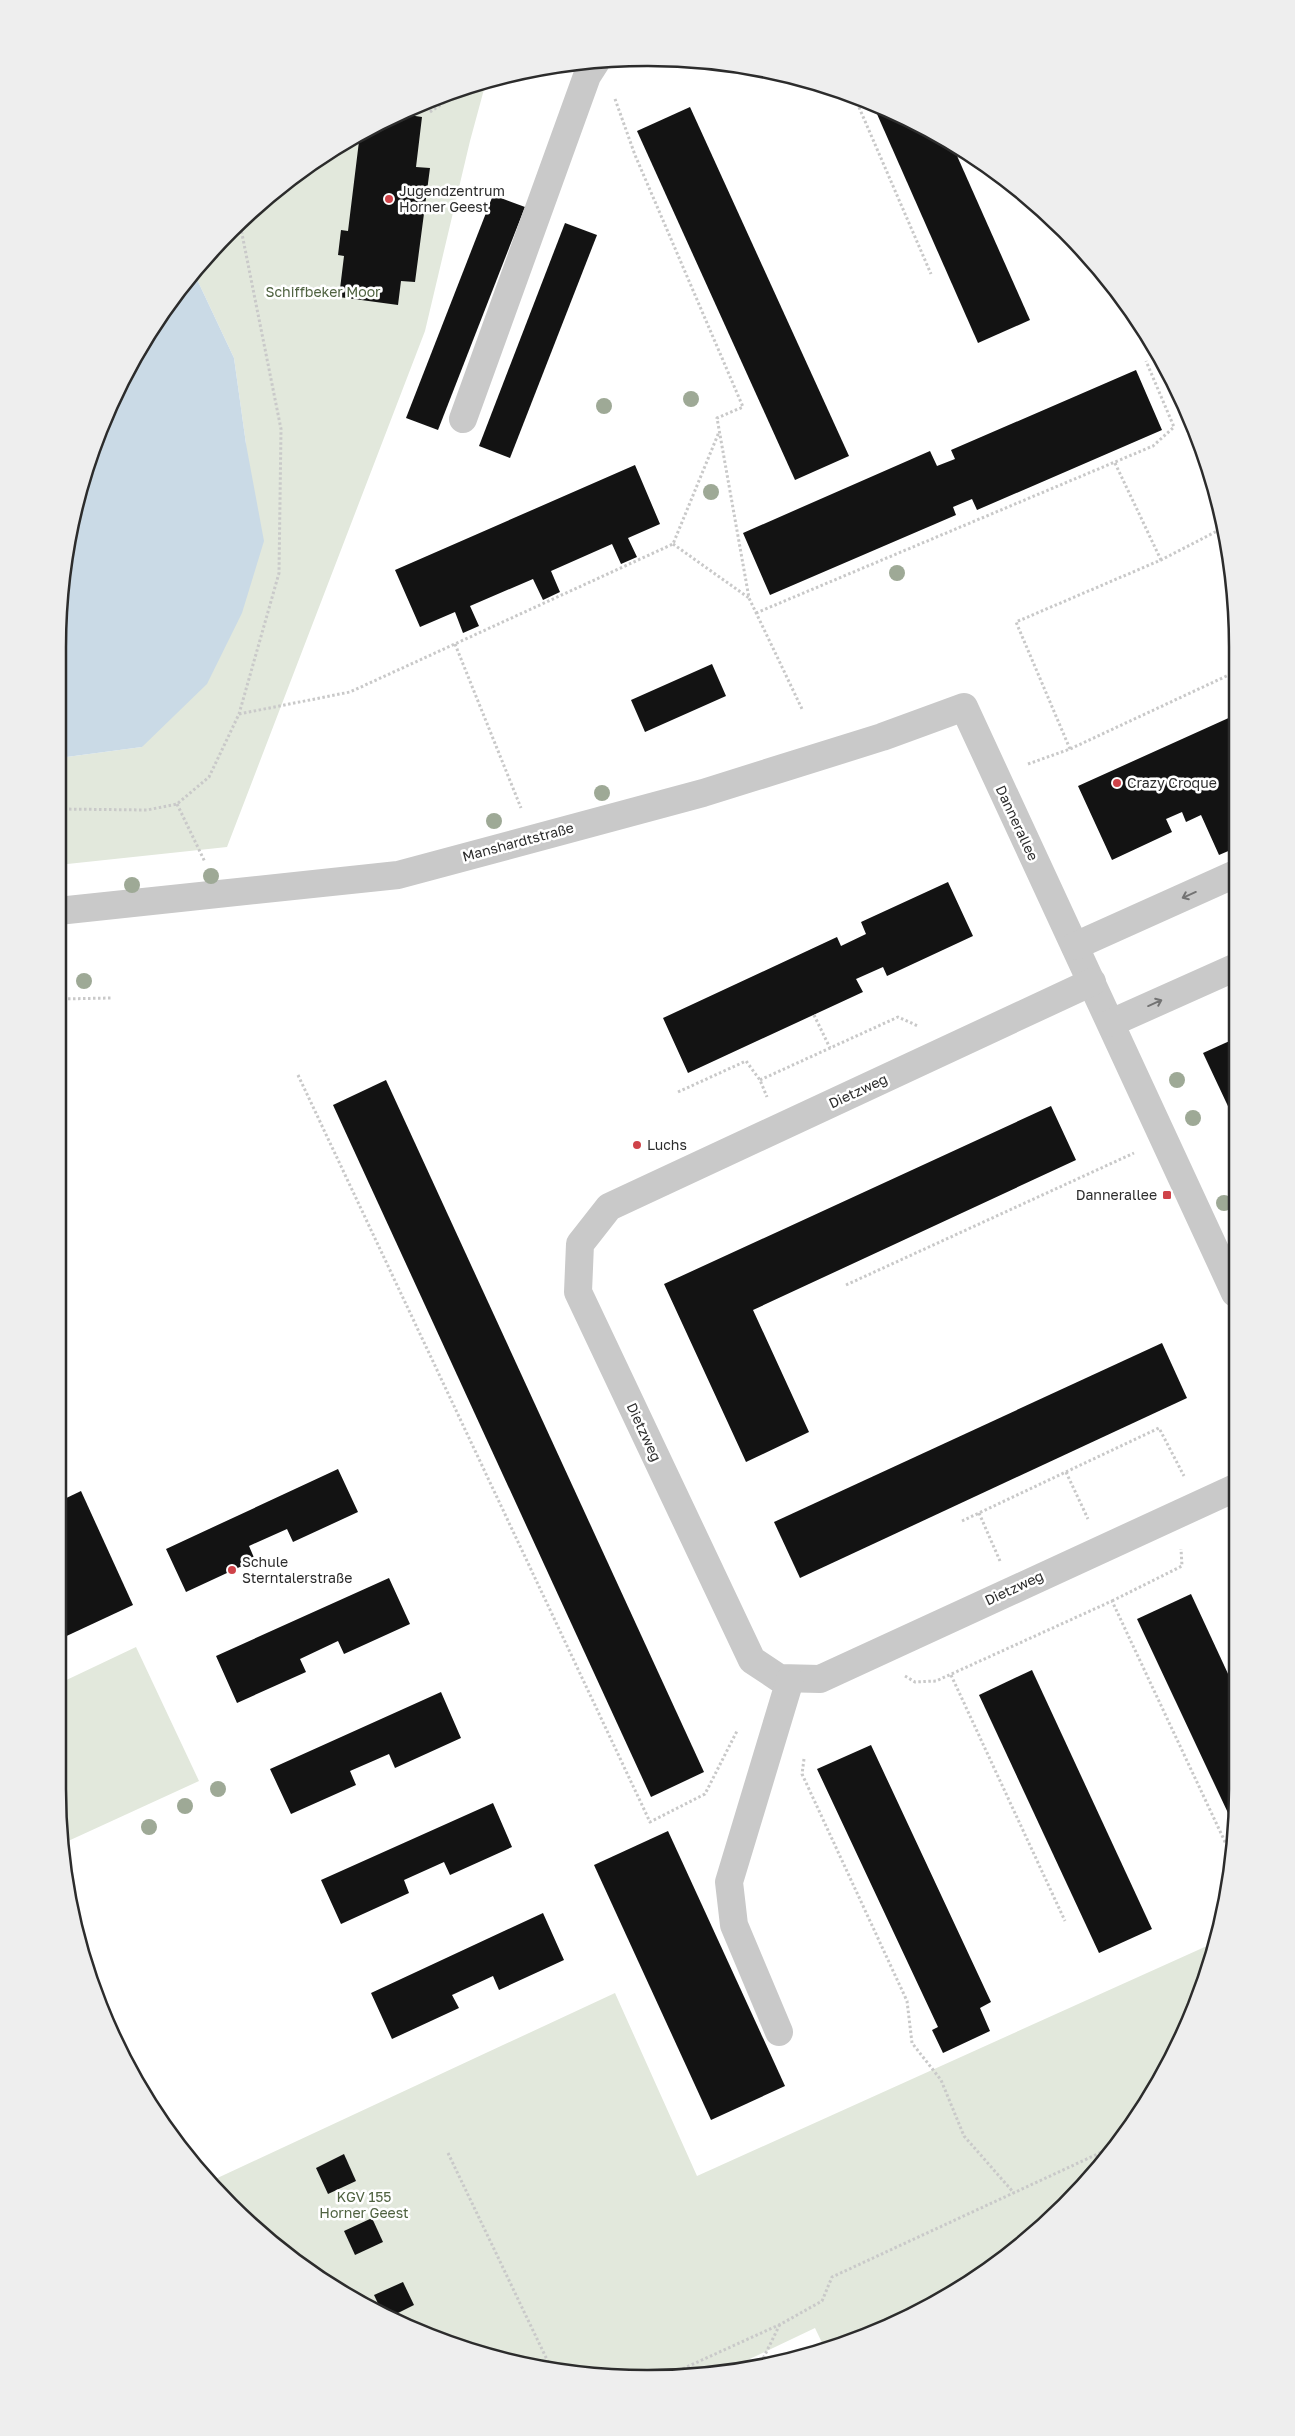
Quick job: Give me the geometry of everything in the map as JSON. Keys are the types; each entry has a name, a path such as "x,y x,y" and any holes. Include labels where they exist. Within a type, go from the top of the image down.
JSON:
{"street":[{"path":"463,419 587,76 592,69"},
{"name":"Dannerallee","path":"964,707 1229,1280"},
{"name":"Manshardtstraße","path":"66,911 398,875 703,792 882,737 964,707"},
{"path":"1075,946 1229,877"},
{"path":"1111,1024 1229,970"},
{"name":"Dietzweg","path":"1092,982 609,1207 580,1244 578,1292 752,1660 779,1678 790,1680 820,1679 1229,1491"},
{"path":"779,2032 734,1925 729,1882 790,1680"}],"path":[{"path":"612,91 635,155 743,407 717,418 749,598 803,711"},
{"path":"430,112 442,104"},
{"path":"858,106 931,274"},
{"path":"66,809 147,810 178,804 209,777 239,714 279,573 281,429 241,231"},
{"path":"756,613 1154,446 1174,427 1146,361"},
{"path":"239,714 350,692 673,544 719,432"},
{"path":"1115,462 1161,560"},
{"path":"1070,748 1016,622 1161,560 1218,532"},
{"path":"673,544 749,598"},
{"path":"455,644 534,838"},
{"path":"995,775 1070,748 1229,675"},
{"path":"178,804 207,867"},
{"path":"512,810 530,805"},
{"path":"66,999 112,998"},
{"path":"814,1015 830,1048"},
{"path":"760,1080 898,1017 924,1029 935,1055"},
{"path":"678,1092 746,1061 760,1080 780,1127"},
{"path":"298,1075 650,1822 705,1794 741,1724"},
{"path":"846,1284 1164,1139"},
{"path":"962,1521 1159,1428 1198,1505"},
{"path":"1066,1472 1102,1548"},
{"path":"979,1513 1013,1589"},
{"path":"885,1648 897,1671 915,1682 936,1681 951,1675 1112,1601 1182,1566 1180,1531 1173,1516"},
{"path":"1112,1601 1226,1844"},
{"path":"951,1675 1065,1921"},
{"path":"804,1755 802,1774 906,2001 912,2044 941,2080 964,2136 1014,2193"},
{"path":"448,2153 548,2361"},
{"path":"682,2369 781,2324 822,2302 832,2277 1100,2153"},
{"path":"762,2359 781,2324"}],"green space":[{"name":"Schiffbeker Moor","path":"484,90 425,331 227,847 66,864 66,757 142,747 246,444 234,358 197,280 236,236 294,186 357,144 425,110"},
{"path":"136,1647 199,1781 68,1841 66,1788 66,1680"},
{"name":"KGV 155 Horner Geest","path":"1207,1946 1185,2011 1169,2046 1131,2111 1085,2172 1031,2226 970,2272 905,2310 870,2326 822,2343 815,2328 744,2362 686,2369 609,2369 534,2359 461,2339 425,2326 390,2310 325,2272 264,2226 216,2179 615,1993 697,2176"}],"water":[{"path":"197,280 234,358 246,444 264,541 242,613 207,684 142,747 66,757 67,609 71,572 77,534 86,497 110,425 144,357 164,325"}],"building":[{"path":"690,107 849,456 795,480 637,131"},
{"path":"877,113 905,126 957,156 1030,320 978,343"},
{"name":"Jugendzentrum Horner Geest","path":"413,116 422,117 416,167 430,168 415,282 401,281 398,305 339,297 344,256 338,255 341,230 348,231 359,143"},
{"path":"493,195 525,207 438,430 406,418"},
{"path":"565,223 597,235 510,458 479,446"},
{"path":"1136,370 1162,430 977,510 972,499 953,507 956,515 770,595 743,533 930,451 937,466 955,459 951,450"},
{"path":"635,465 660,524 628,538 637,557 621,564 612,544 551,571 560,592 543,600 533,579 470,606 479,626 463,633 455,612 420,627 395,570"},
{"path":"712,664 726,696 645,732 631,700"},
{"path":"1229,718 1229,851 1219,855 1201,815 1186,822 1182,812 1166,819 1172,832 1112,860 1078,786"},
{"path":"948,882 973,936 887,976 883,967 856,979 863,992 688,1073 663,1018 837,937 841,946 866,934 861,922"},
{"path":"1229,1041 1229,1108 1203,1053"},
{"path":"386,1080 704,1772 651,1797 333,1105"},
{"path":"1051,1106 1076,1160 753,1310 809,1432 746,1462 664,1284"},
{"path":"1162,1343 1187,1398 800,1578 774,1522"},
{"path":"338,1469 358,1512 293,1542 287,1529 249,1546 255,1560 186,1592 166,1549"},
{"path":"81,1491 133,1605 66,1636 66,1498"},
{"path":"389,1578 410,1624 344,1654 338,1641 300,1659 306,1672 237,1703 216,1656"},
{"path":"1191,1594 1229,1676 1228,1814 1137,1619"},
{"path":"1032,1670 1152,1929 1099,1953 979,1695"},
{"path":"441,1692 461,1738 395,1768 389,1754 350,1771 356,1785 291,1814 270,1769"},
{"path":"871,1745 991,2002 980,2008 990,2031 943,2053 932,2030 938,2027 817,1769"},
{"path":"493,1803 512,1847 450,1875 444,1862 404,1880 409,1893 341,1924 321,1880"},
{"path":"668,1831 785,2086 711,2120 594,1865"},
{"path":"543,1913 564,1960 499,1990 493,1976 452,1995 459,2008 392,2039 371,1993"},
{"path":"344,2154 356,2181 328,2194 316,2168"},
{"path":"372,2218 383,2242 355,2255 344,2231"},
{"path":"403,2282 414,2305 397,2313 378,2303 374,2295"}],"place":[{"name":"Jugendzentrum Horner Geest","path":"389,199"},
{"name":"Crazy Croque","path":"1117,783"},
{"name":"Luchs","path":"637,1145"},
{"name":"Dannerallee","path":"1167,1195"},
{"name":"Schule Sterntalerstraße","path":"232,1570"}]}
